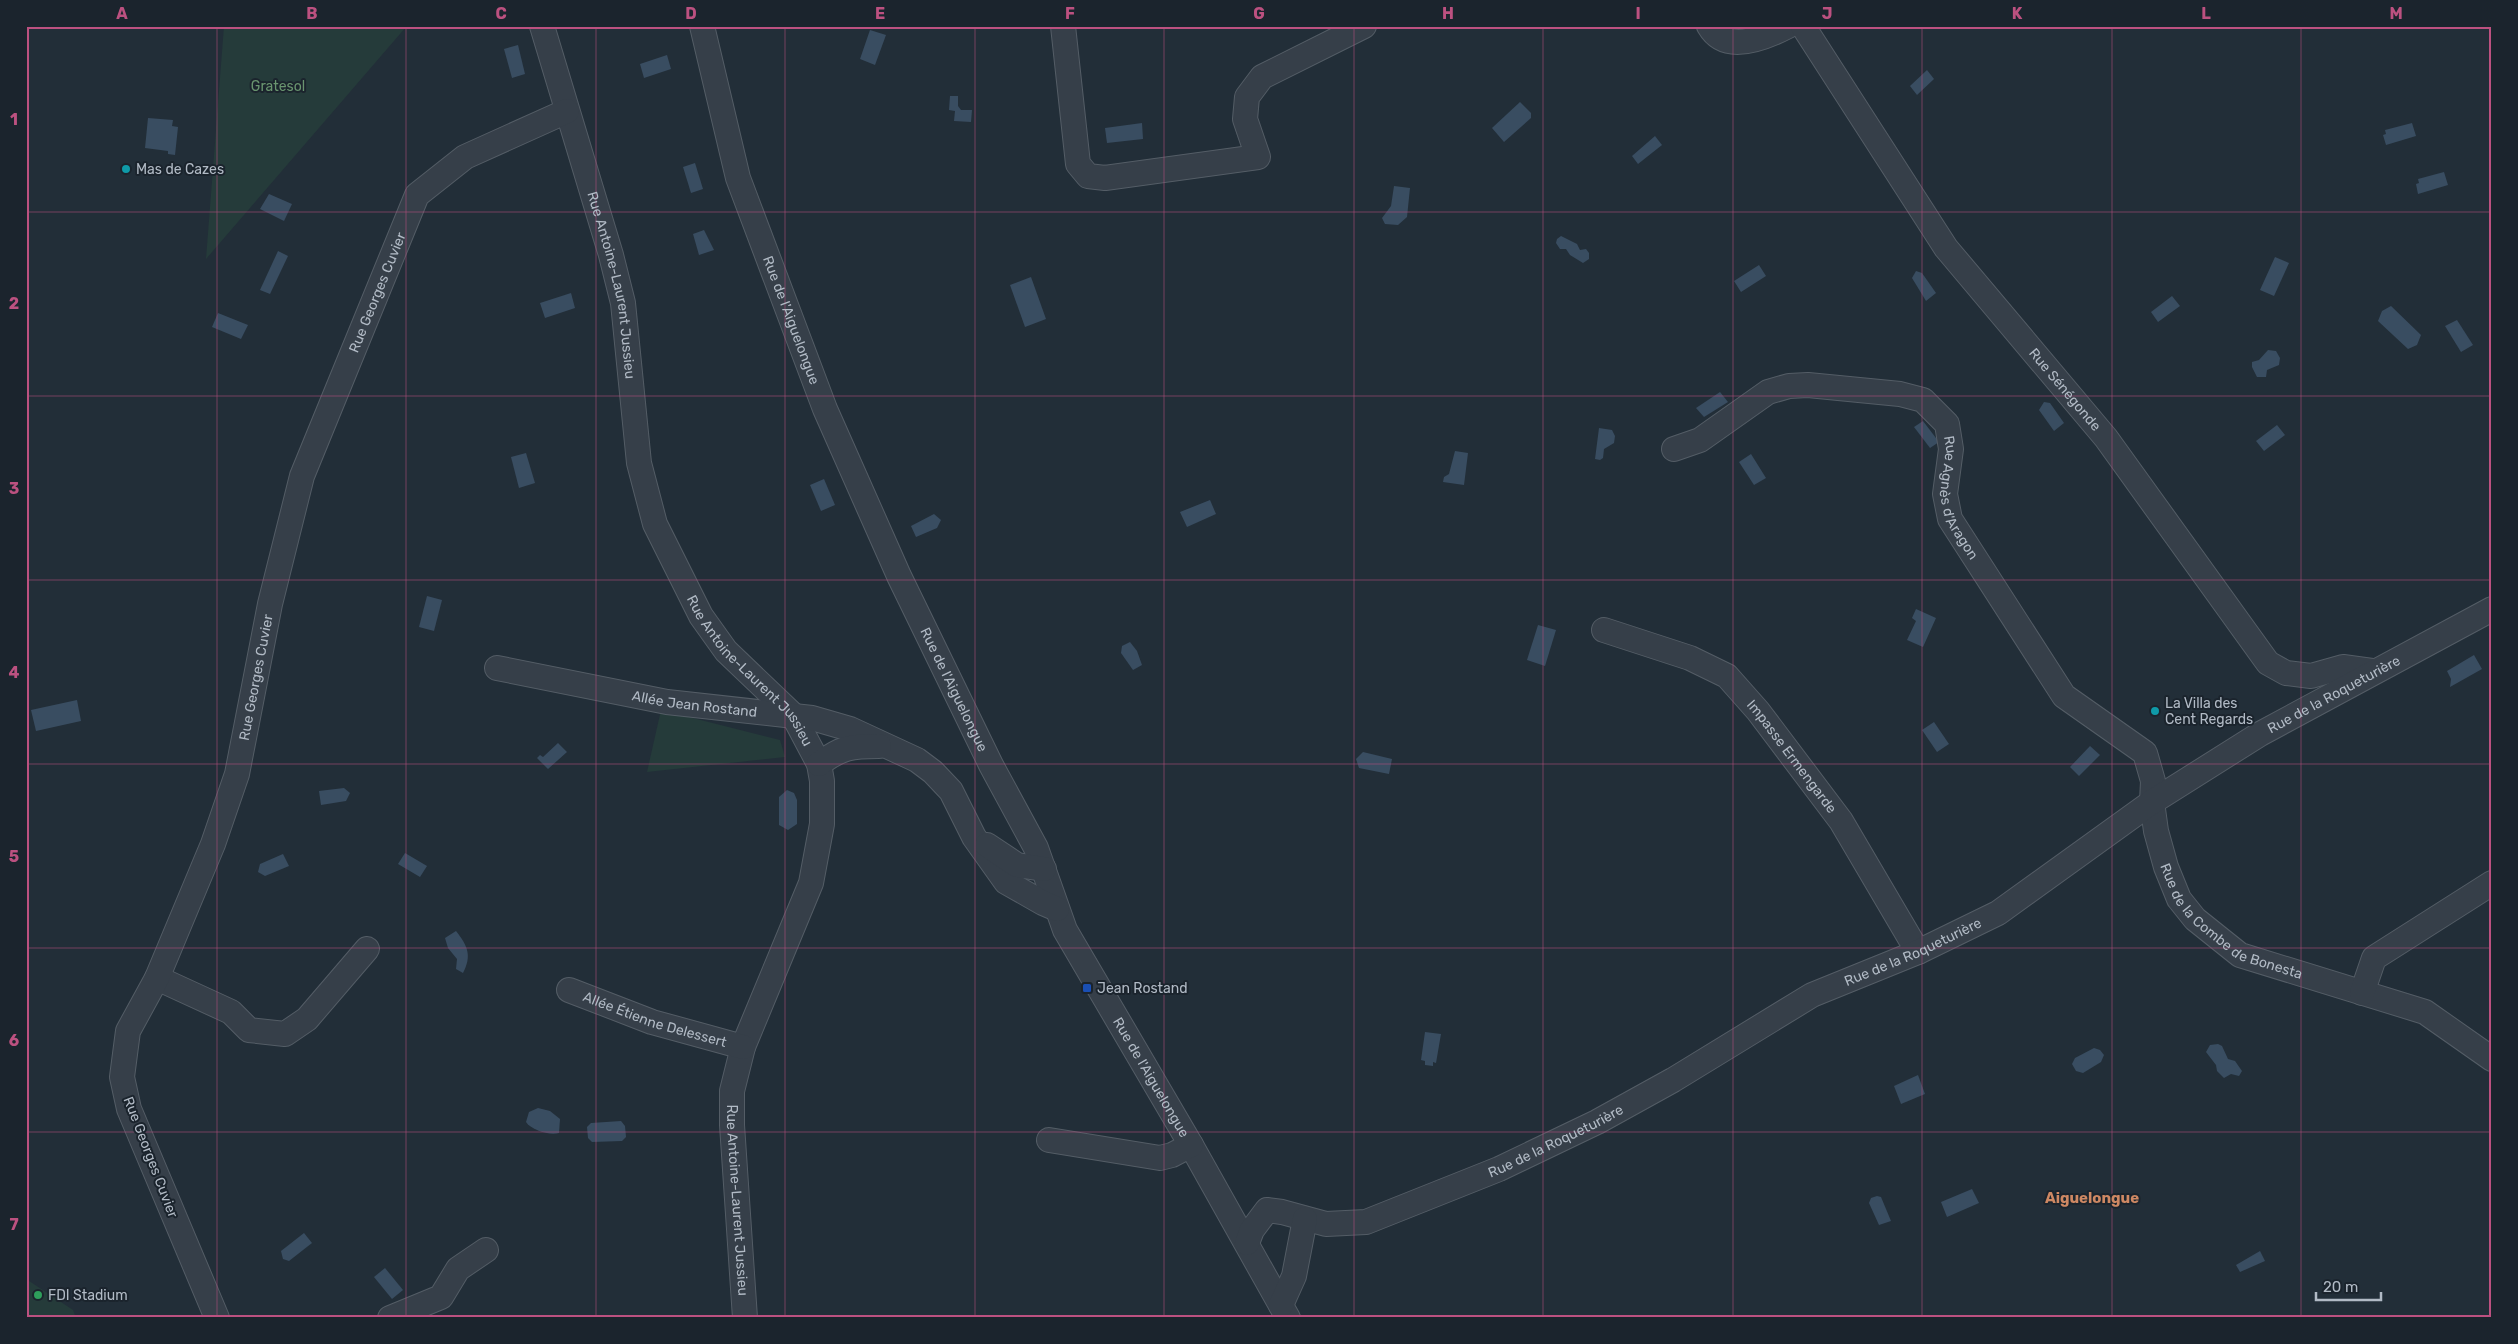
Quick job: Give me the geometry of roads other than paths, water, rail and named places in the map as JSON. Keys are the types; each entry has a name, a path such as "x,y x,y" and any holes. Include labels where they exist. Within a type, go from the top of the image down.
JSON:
{"street":[{"name":"Rue Antoine-Laurent Jussieu","path":"542,26 624,303 639,463 655,524 698,610 726,651 793,715 818,764 822,781 822,824 811,883 743,1047 732,1091 732,1125 745,1318"},
{"name":"Rue de l'Aiguelongue","path":"702,26 708,61 738,178 825,409 898,576 991,765 1036,848 1065,930 1224,1202 1284,1311"},
{"path":"1063,26 1078,164 1088,176 1105,178 1258,157 1245,119 1248,97 1262,77 1364,26"},
{"path":"1709,26 1728,41 1754,41 1788,26"},
{"name":"Rue Sénégonde","path":"1803,26 1946,248 2106,438 2268,663 2286,673 2311,676 2343,667 2372,672"},
{"name":"Rue Georges Cuvier","path":"217,1318 129,1109 122,1077 128,1031 157,978 214,844 237,774 270,604 302,476 417,195 465,157 566,111"},
{"name":"Rue Agnès d'Aragon","path":"1674,449 1700,440 1768,392 1789,386 1808,385 1900,394 1923,400 1948,424 1950,432 1951,448 1945,494 1950,519 2064,696 2145,752 2153,781 2152,802"},
{"name":"Rue de la Roqueturière","path":"1224,1202 1326,1224 1366,1222 1499,1169 1597,1122 1673,1080 1812,995 1918,952 1998,913 2152,802 2260,734 2492,609"},
{"name":"Impasse Ermengarde","path":"1604,630 1690,658 1727,676 1758,711 1841,821 1918,952"},
{"name":"Allée Jean Rostand","path":"497,668 667,702 793,715 812,718 850,729 918,760 933,772 951,791 974,837 1006,882 1034,899 1057,909"},
{"name":"Allée Jean Rostand","path":"818,764 836,751 851,746 889,746"},
{"name":"Rue de la Combe de Bonesta","path":"2152,802 2156,831 2166,867 2178,899 2195,919 2240,955 2425,1012 2492,1059"},
{"path":"974,837 1017,865 1044,869"},
{"path":"2362,993 2374,958 2492,883"},
{"path":"157,978 230,1012 249,1030 285,1034 307,1018 367,949"},
{"name":"Allée Étienne Delessert","path":"569,990 652,1022 743,1047"},
{"path":"1049,1140 1160,1158 1172,1155 1191,1145"},
{"path":"1267,1210 1252,1230 1252,1252 1273,1266 1285,1266 1297,1260"},
{"path":"1284,1311 1294,1276 1305,1219"},
{"path":"390,1318 441,1297 458,1269 486,1250"}],"water":[{"path":"870,30 886,35 875,65 860,59"},
{"path":"518,45 525,74 512,78 504,49"},
{"path":"667,55 671,69 644,78 640,64"},
{"path":"1927,70 1934,79 1917,95 1910,86"},
{"path":"950,96 958,96 958,106 961,110 972,110 971,122 954,121 955,111 949,110"},
{"path":"1520,102 1531,113 1531,118 1504,142 1492,128"},
{"path":"148,118 173,120 172,126 178,127 175,155 168,154 168,151 145,148"},
{"path":"1142,123 1143,139 1107,143 1105,128"},
{"path":"2412,123 2416,136 2386,145 2383,135 2386,134 2385,130"},
{"path":"1655,136 1662,145 1638,164 1632,156"},
{"path":"695,163 703,189 691,193 683,167"},
{"path":"2444,172 2448,185 2418,194 2416,184 2419,183 2418,179"},
{"path":"1394,186 1410,188 1407,217 1398,225 1385,224 1382,218 1391,206"},
{"path":"269,194 292,204 284,221 260,209"},
{"path":"704,230 714,250 699,255 693,234"},
{"path":"1561,236 1577,244 1580,250 1586,249 1589,253 1589,259 1583,263 1570,255 1566,249 1560,249 1556,243 1557,239"},
{"path":"278,251 288,256 270,294 260,290"},
{"path":"2275,257 2289,263 2274,296 2260,290"},
{"path":"1759,265 1766,276 1741,292 1734,281"},
{"path":"1916,271 1922,273 1936,293 1926,301 1912,278"},
{"path":"1031,277 1046,319 1025,327 1010,285"},
{"path":"571,293 575,308 545,318 540,303"},
{"path":"2172,296 2180,306 2158,322 2151,312"},
{"path":"2391,306 2421,335 2417,345 2408,349 2378,321 2382,311"},
{"path":"218,313 248,325 241,339 212,327"},
{"path":"2457,320 2473,345 2461,352 2445,326"},
{"path":"2268,350 2276,351 2280,358 2279,365 2267,370 2266,377 2257,377 2252,367 2252,362 2259,360"},
{"path":"1720,392 1728,402 1704,417 1696,408"},
{"path":"2044,402 2050,403 2064,423 2054,431 2039,410"},
{"path":"1923,421 1939,442 1930,448 1914,427"},
{"path":"2277,425 2285,435 2264,451 2256,441"},
{"path":"1599,428 1612,430 1615,436 1614,443 1604,449 1603,458 1600,460 1595,459"},
{"path":"1455,451 1468,453 1464,485 1443,482 1444,477 1449,474"},
{"path":"526,453 535,483 519,488 511,457"},
{"path":"1751,454 1766,478 1754,485 1739,462"},
{"path":"824,479 835,505 821,511 810,485"},
{"path":"1210,500 1216,514 1187,527 1180,512"},
{"path":"934,514 941,520 937,528 916,537 911,526"},
{"path":"427,596 442,600 434,631 419,627"},
{"path":"1916,609 1936,618 1923,647 1907,640 1916,621 1912,618"},
{"path":"1538,625 1556,630 1545,666 1527,660"},
{"path":"1130,642 1137,651 1142,665 1133,670 1121,653 1122,646"},
{"path":"2474,655 2482,669 2450,687 2451,679 2447,671"},
{"path":"77,700 81,721 36,731 31,710"},
{"path":"1934,722 1949,744 1937,752 1922,730"},
{"path":"558,743 567,752 548,769 537,758 540,755 543,757"},
{"path":"2090,746 2100,755 2079,776 2070,767"},
{"path":"1363,752 1392,759 1389,774 1359,768 1356,759"},
{"path":"344,788 350,793 346,801 321,805 319,791"},
{"path":"787,790 794,793 797,800 797,824 788,830 779,825 779,797"},
{"path":"405,853 427,866 420,877 398,864"},
{"path":"283,854 289,866 265,876 258,872 260,864"},
{"path":"456,931 466,946 468,956 463,973 456,969 457,959 448,948 445,938"},
{"path":"1425,1032 1441,1034 1436,1063 1433,1062 1433,1066 1425,1065 1425,1061 1421,1060"},
{"path":"2218,1044 2222,1046 2228,1059 2235,1061 2242,1071 2239,1076 2231,1074 2224,1078 2217,1071 2216,1065 2206,1052 2210,1045"},
{"path":"2094,1048 2100,1050 2104,1055 2101,1062 2083,1073 2076,1071 2072,1064 2075,1058"},
{"path":"1918,1075 1925,1094 1901,1104 1894,1086"},
{"path":"538,1108 550,1111 560,1119 559,1133 541,1132 528,1125 526,1122 529,1112"},
{"path":"621,1121 625,1126 626,1137 622,1141 592,1142 588,1138 587,1127 591,1123"},
{"path":"1972,1189 1979,1203 1947,1217 1941,1202"},
{"path":"1881,1197 1891,1221 1879,1225 1869,1203 1871,1198"},
{"path":"304,1233 312,1243 289,1261 283,1259 281,1251"},
{"path":"2260,1251 2265,1261 2240,1272 2236,1265"},
{"path":"385,1268 403,1290 392,1299 374,1277"}],"place":[{"name":"Mas de Cazes","path":"126,169"},
{"name":"La Villa des Cent Regards","path":"2155,711"},
{"name":"Jean Rostand","path":"1087,988"},
{"name":"FDI Stadium","path":"38,1295"}],"district":[{"name":"Aiguelongue","path":"2092,1198"}],"park label":[{"name":"Gratesol","path":"278,86"}]}
